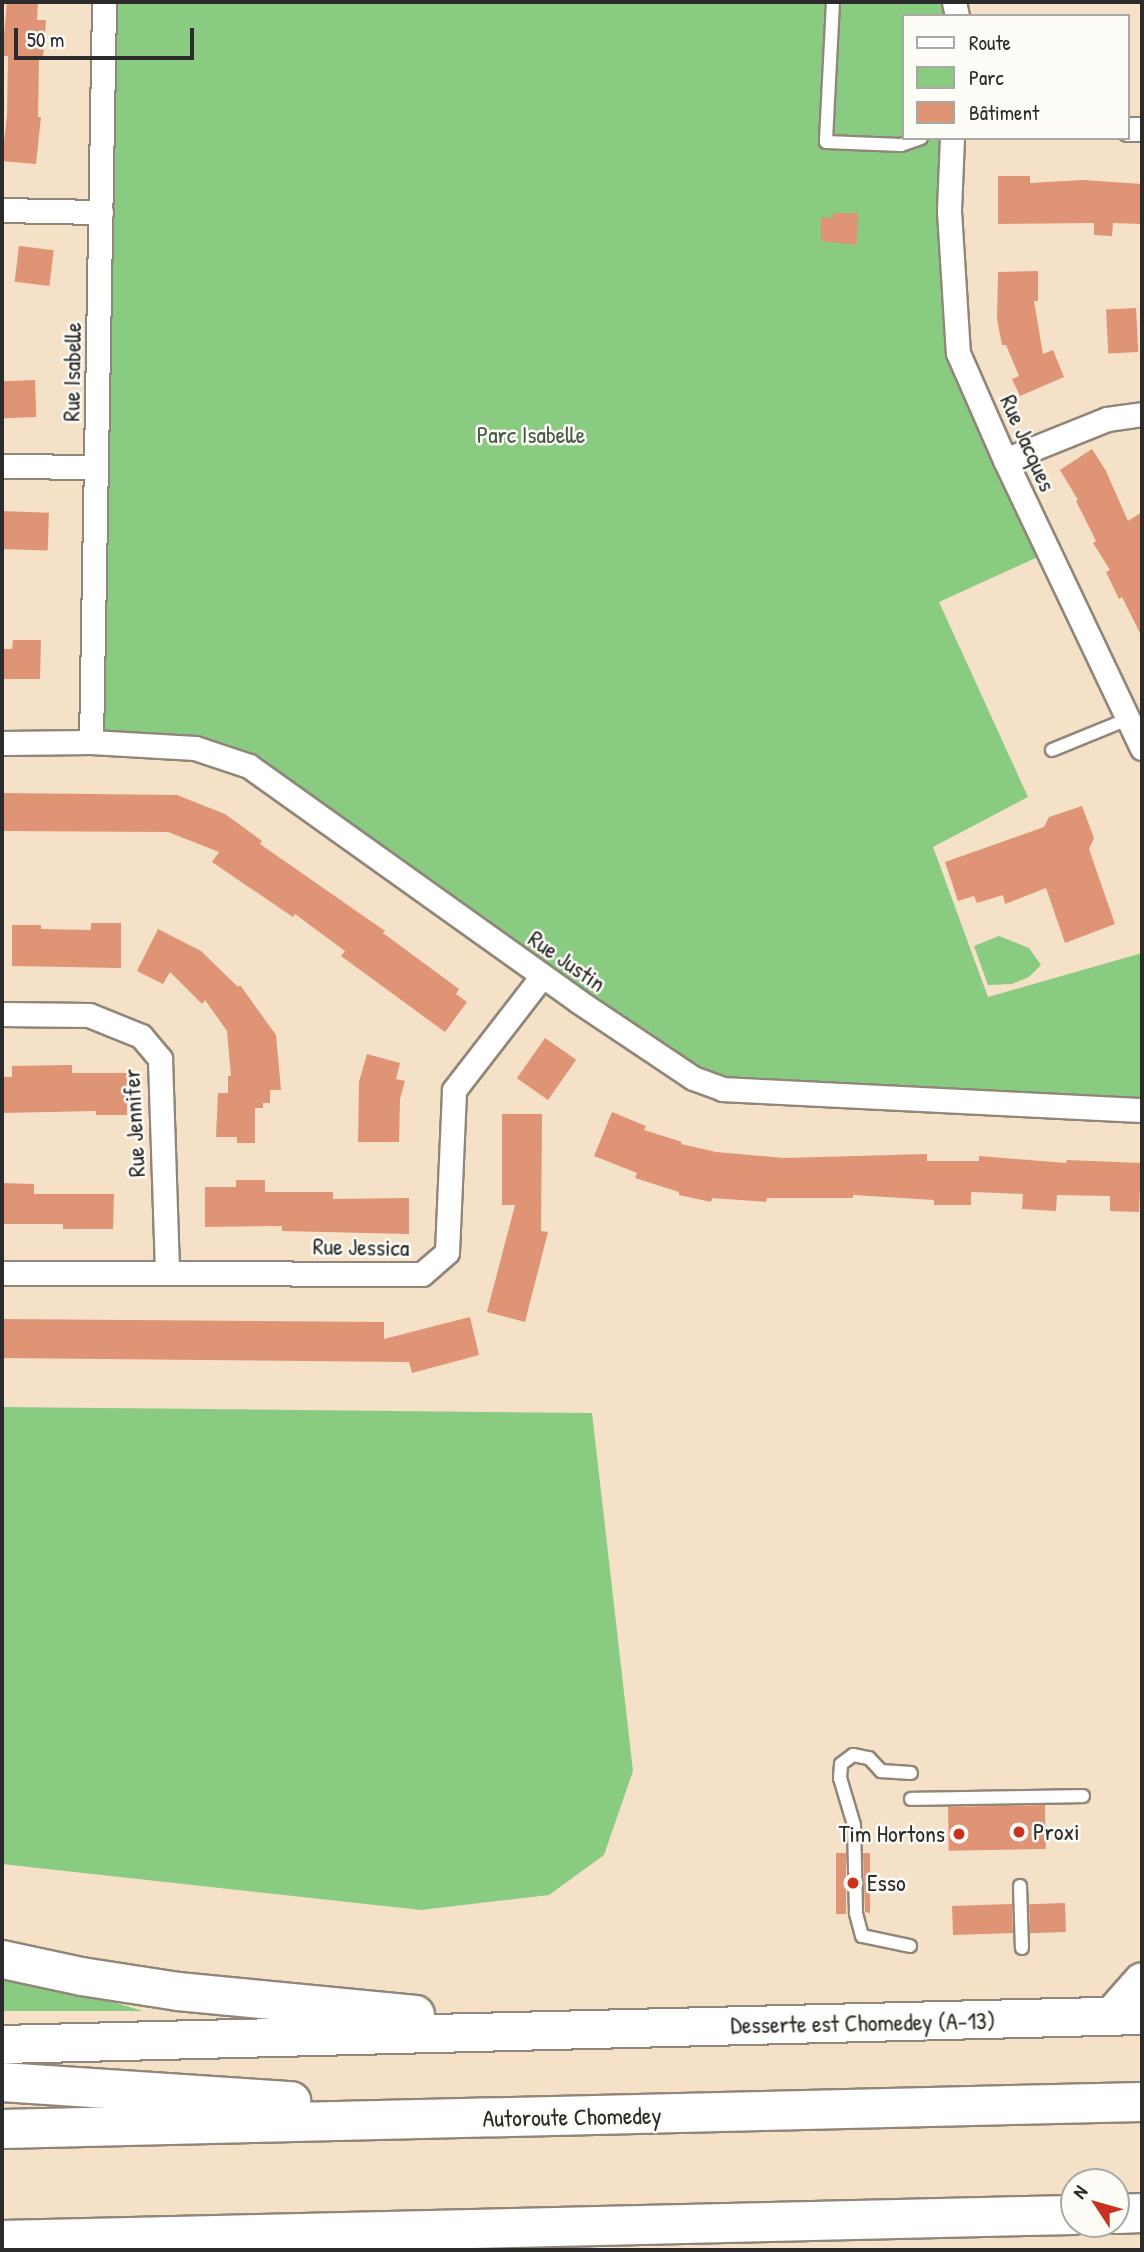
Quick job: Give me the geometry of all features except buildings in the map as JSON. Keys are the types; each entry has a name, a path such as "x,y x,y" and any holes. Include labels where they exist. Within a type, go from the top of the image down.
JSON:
{"highway":[{"path":"2,2082 552,2117"},
{"name":"Autoroute Chomedey","path":"2,2129 1142,2102"},
{"path":"2,2240 1060,2215"}],"main road":[{"path":"2,1959 81,1976 178,1991 583,2030"},
{"path":"1127,2015 1142,1981"},
{"name":"Desserte est Chomedey (A-13)","path":"583,2030 1127,2015"},
{"path":"2,2044 583,2030"}],"street":[{"name":"Rue Isabelle","path":"91,742 104,2"},
{"name":"Rue Jacques","path":"952,140 949,211 958,353 1005,460 1142,748"},
{"path":"2,211 101,212"},
{"path":"1005,460 1107,419 1142,414"},
{"path":"2,466 96,467"},
{"name":"Rue Justin","path":"2,743 91,742 195,748 249,766 542,976 693,1078 723,1089 1142,1110"},
{"name":"Rue Jessica","path":"2,1273 167,1271 422,1274 447,1252 454,1090 542,976"},
{"name":"Rue Jennifer","path":"2,1014 89,1015 141,1036 160,1059 167,1271"}],"lane":[{"path":"833,2 826,142 901,145 915,140"},
{"path":"1052,751 1128,719"},
{"path":"910,1946 862,1936 856,1913 854,1825 840,1777 841,1763 853,1755 869,1758 881,1771 911,1773"},
{"path":"911,1799 1083,1796"},
{"path":"1020,1885 1022,1948"}],"green space":[{"name":"Parc Isabelle","path":"105,2 954,2 957,14 902,14 902,140 953,140 958,353 1049,552 939,602 1028,797 933,847 988,997 1142,953 1142,1108 756,1082 711,1075 578,1001 249,766 91,742"},
{"path":"999,936 1029,948 1041,965 1029,977 1012,984 988,985 974,946"},
{"path":"2,1407 592,1413 633,1771 604,1855 549,1895 421,1910 2,1864"},
{"path":"2,1980 100,1998 143,2011 2,2011"}],"place":[{"name":"Proxi","path":"1019,1832"},
{"name":"Tim Hortons","path":"959,1834"},
{"name":"Esso","path":"853,1883"}]}
